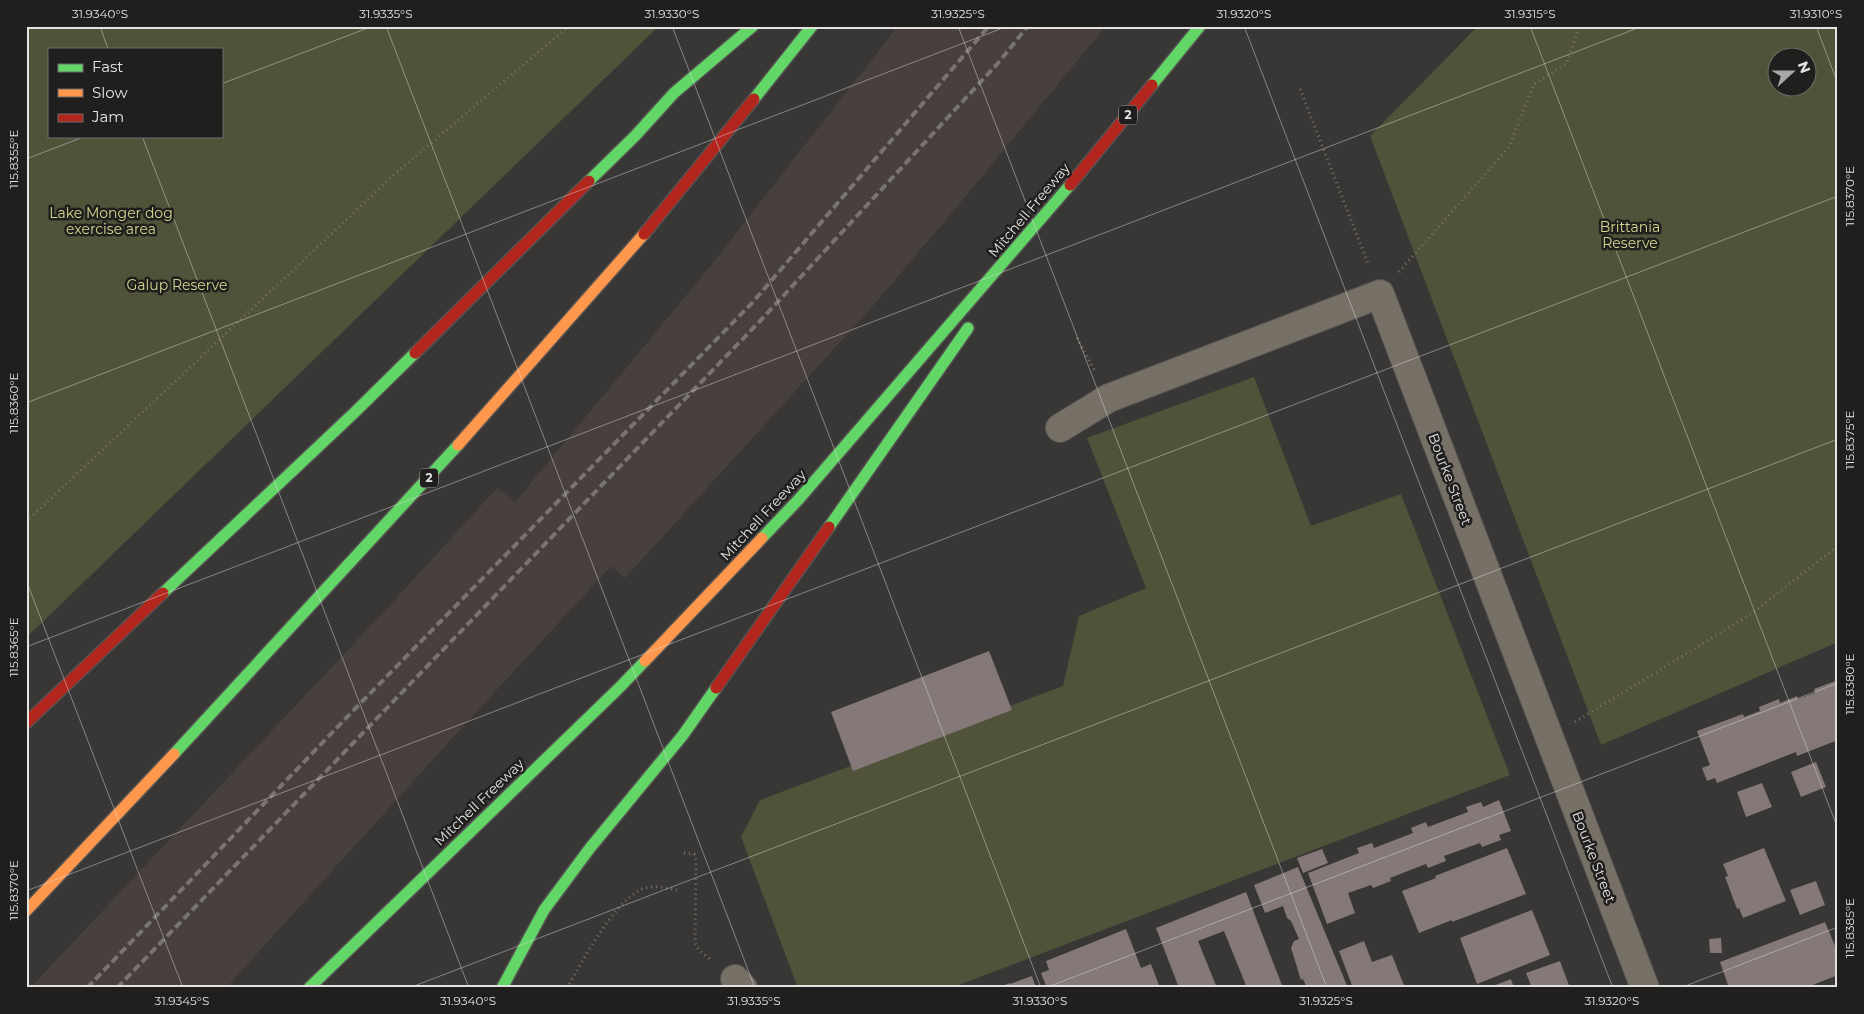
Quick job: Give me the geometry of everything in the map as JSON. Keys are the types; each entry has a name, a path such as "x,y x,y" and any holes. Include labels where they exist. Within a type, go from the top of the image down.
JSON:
{"highway":[{"path":"26,723 354,413 635,136 674,93 752,26"},
{"name":"2","path":"26,911 261,662 419,489 645,232 812,26"},
{"name":"Mitchell Freeway","path":"309,988 619,688 800,500 1055,204 1200,26"},
{"path":"998,286 1055,204"},
{"path":"502,988 544,910 590,848 683,735 975,319"}],"street":[{"path":"1060,428 1109,398 1380,294"},
{"name":"Bourke Street","path":"1380,294 1645,988"}],"path":[{"path":"26,522 396,173 568,26"},
{"path":"1300,89 1380,294 1509,148 1534,84 1566,64 1580,26"},
{"path":"1077,338 1109,398"},
{"path":"1549,739 1751,614 1838,546"},
{"path":"684,853 694,854 696,860 695,943 698,949 739,983"},
{"path":"567,988 587,952 625,902 641,889 655,886 678,890"}],"shaded area":[{"path":"898,26 1106,26 872,307 625,578 611,566 226,988 30,988 393,602 497,488 515,502 704,274"}],"green space":[{"name":"Galup Reserve","path":"26,26 659,26 26,638"},
{"name":"Brittania Reserve","path":"1478,26 1838,26 1838,642 1601,745 1370,136"},
{"path":"1254,377 1311,526 1401,494 1510,775 951,988 798,988 741,837 760,800 1063,686 1079,616 1146,588 1087,438"}],"building":[{"path":"989,651 1012,710 853,771 831,712"},
{"path":"1838,680 1838,740 1797,756 1796,752 1717,783 1715,778 1707,781 1702,768 1710,765 1697,731 1743,714 1744,717 1760,711 1759,707 1779,699 1780,703 1797,696 1798,699 1815,693 1814,689"},
{"path":"1816,762 1826,787 1801,797 1791,772"},
{"path":"1762,783 1772,807 1746,817 1737,792"},
{"path":"1499,800 1511,831 1499,835 1501,840 1482,847 1480,843 1444,856 1446,861 1428,868 1426,864 1390,878 1391,881 1373,888 1371,885 1348,893 1355,913 1327,924 1308,873 1359,853 1357,848 1372,843 1374,848 1413,833 1411,828 1426,822 1428,827 1468,812 1466,807 1481,802 1483,807"},
{"path":"1507,848 1526,894 1419,933 1402,891"},
{"path":"1764,848 1786,901 1743,918 1739,908 1737,909 1725,877 1728,876 1723,864"},
{"path":"1322,849 1328,863 1303,873 1297,858"},
{"path":"1298,867 1348,988 1307,988 1303,979 1301,980 1291,948 1294,941 1299,939 1291,921 1287,918 1283,906 1265,913 1254,885"},
{"path":"1816,881 1825,905 1800,915 1790,890"},
{"path":"1246,892 1283,988 1247,988 1224,931 1198,941 1217,988 1179,988 1156,928"},
{"path":"1532,910 1550,955 1477,984 1460,938"},
{"path":"1825,922 1838,953 1838,975 1805,988 1729,988 1720,962"},
{"path":"1126,929 1141,968 1151,964 1160,988 1047,988 1041,973 1049,970 1046,961"},
{"path":"1721,938 1722,953 1710,953 1709,939"},
{"path":"1364,941 1372,962 1392,955 1405,988 1353,988 1339,951"},
{"path":"1560,961 1570,988 1532,988 1526,973"},
{"path":"1032,976 1036,988 997,988 1010,983"},
{"path":"1511,979 1514,988 1488,988"}],"railway":[{"path":"87,988 349,715 753,302 989,26"},
{"path":"117,988 761,320 999,62 1028,26"}],"traffic: fast":[{"path":"589,181 635,136 674,93 753,26"},
{"path":"754,99 812,26"},
{"path":"1152,85 1200,26"},
{"path":"762,538 799,499 1070,185"},
{"path":"829,527 968,328"},
{"path":"163,593 415,353"},
{"path":"174,754 458,445"},
{"path":"309,988 645,661"},
{"path":"502,988 544,910 590,848 683,735 716,688"}],"traffic: slow":[{"path":"458,445 644,234"},
{"path":"645,661 762,538"},
{"path":"26,911 174,754"}],"traffic: jam":[{"path":"1070,185 1152,85"},
{"path":"644,234 754,99"},
{"path":"415,353 589,181"},
{"path":"716,688 829,527"},
{"path":"26,723 163,593"}],"park label":[{"name":"Lake Monger dog exercise area","path":"111,222"}]}
